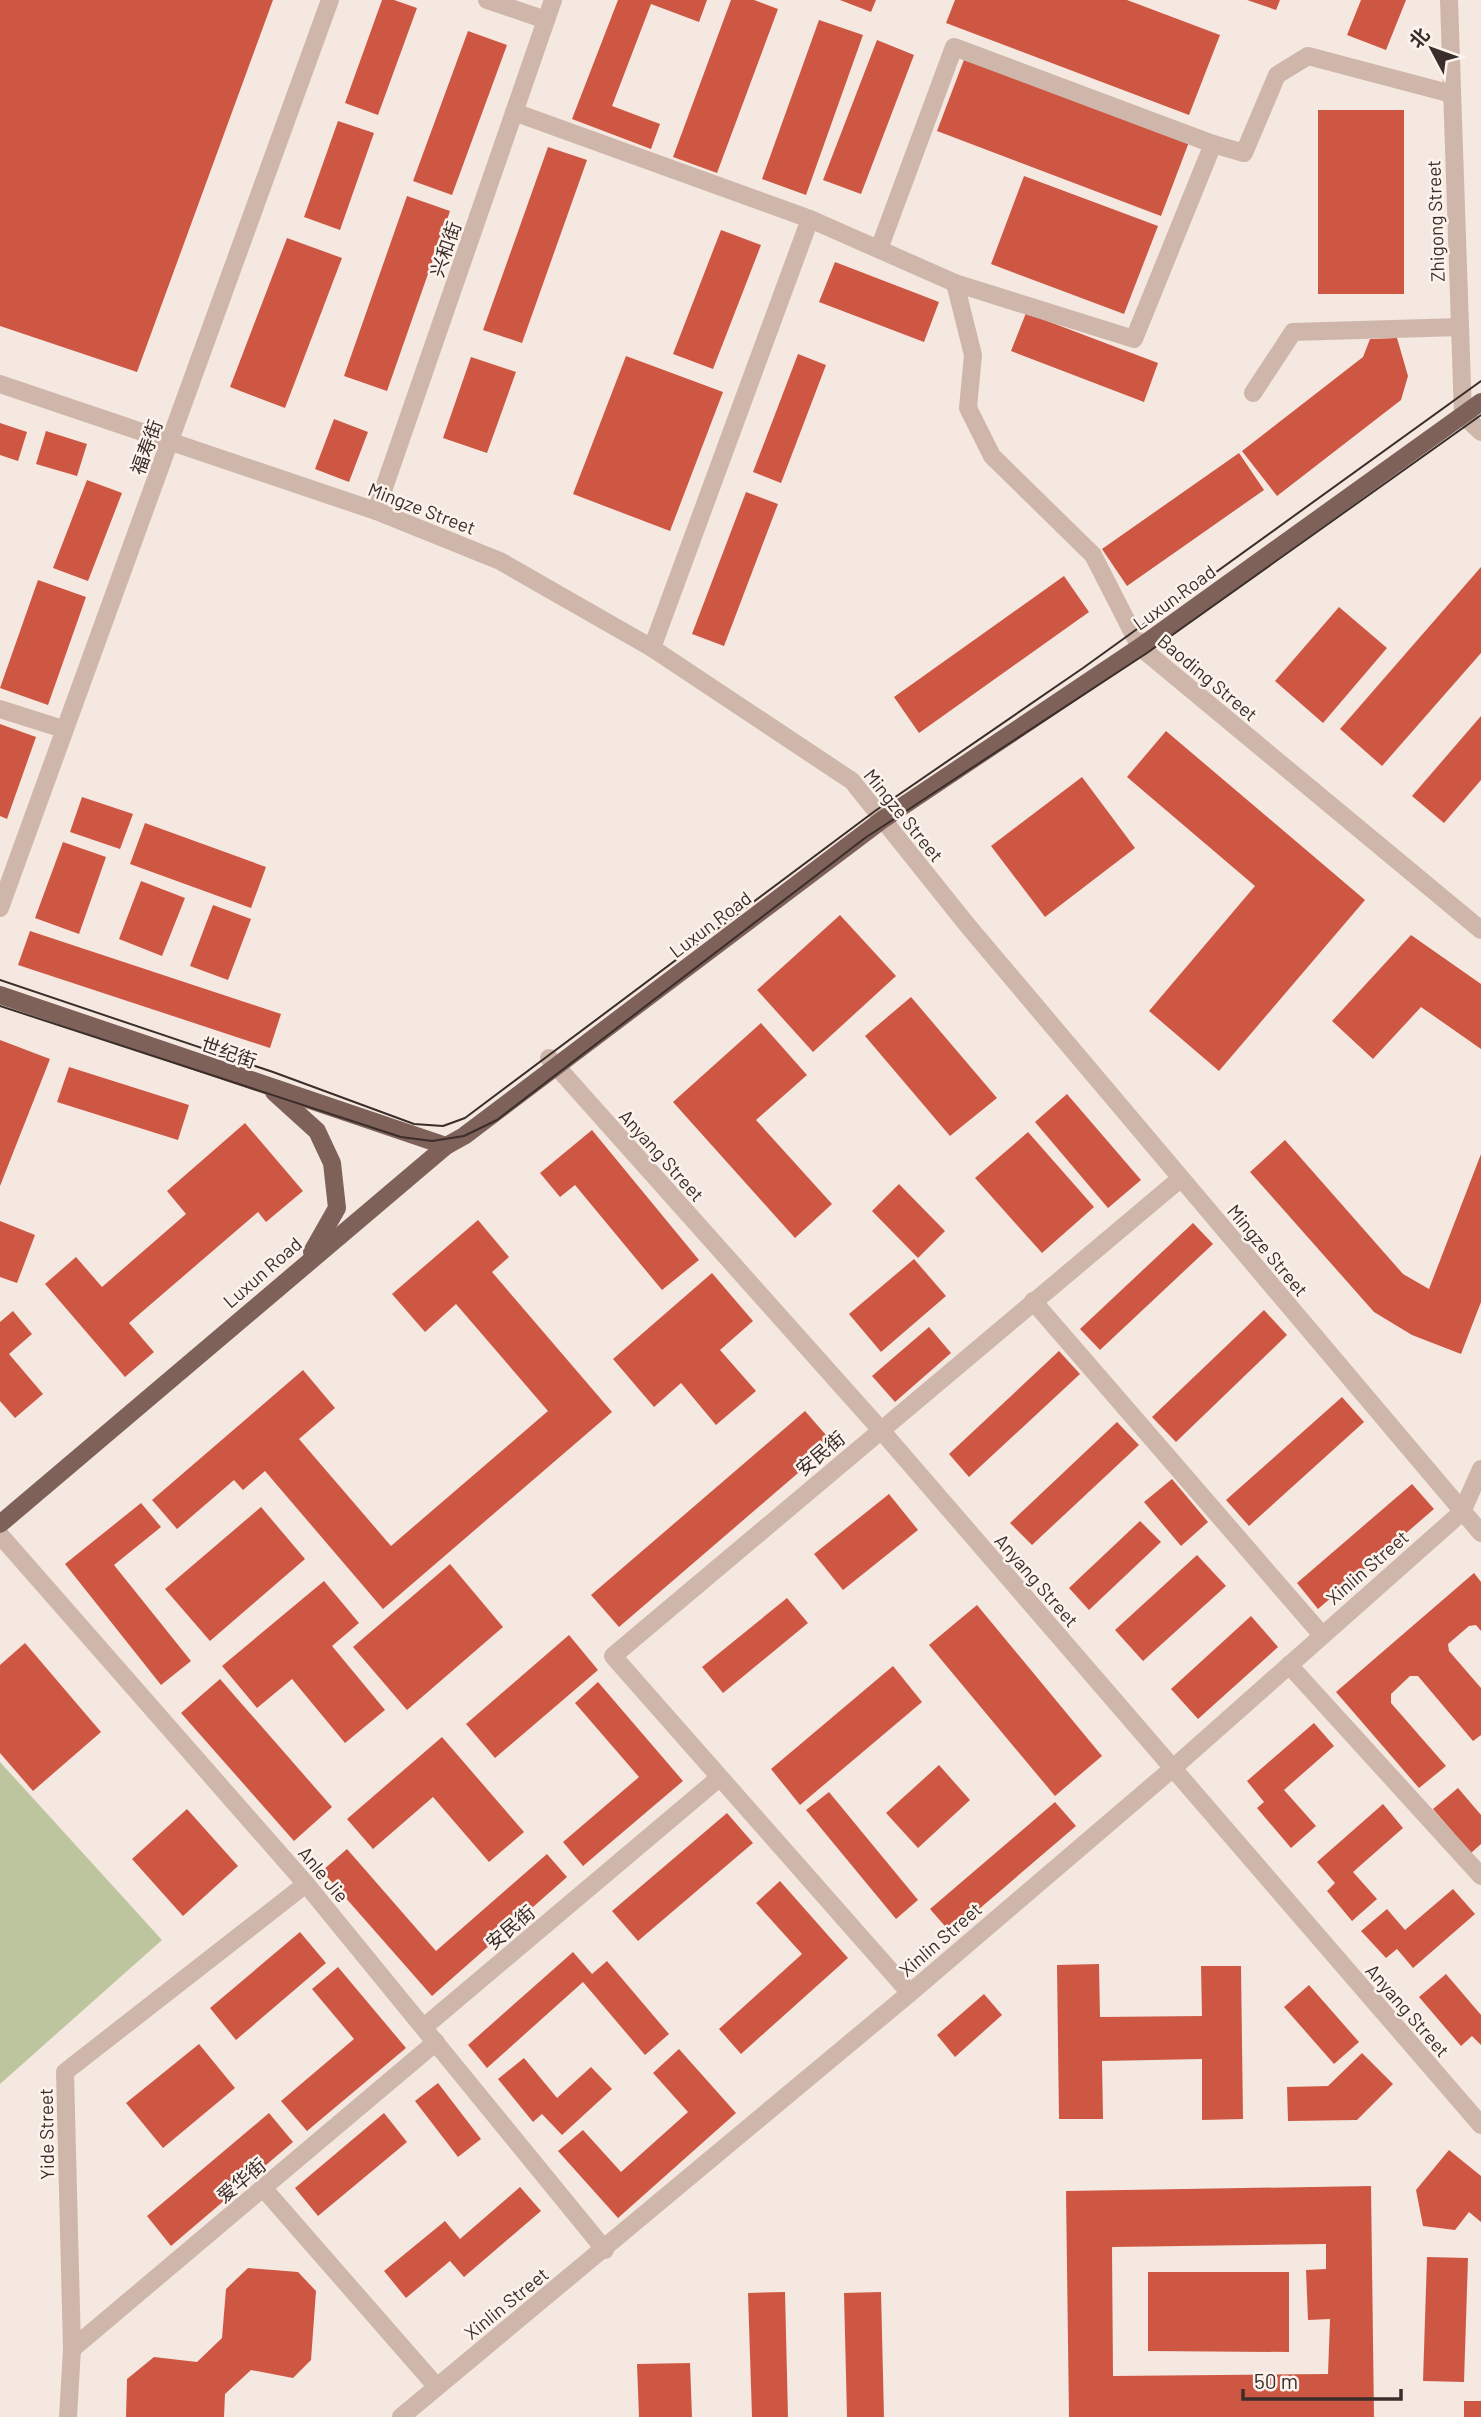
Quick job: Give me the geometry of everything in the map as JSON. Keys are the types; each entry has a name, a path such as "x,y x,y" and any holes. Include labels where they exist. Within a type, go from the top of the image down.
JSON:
{"main road":[{"name":"Luxun Road","path":"0,1524 307,1261 552,1063 882,820 1140,647 1481,402"},
{"name":"世纪街","path":"0,995 446,1146"},
{"path":"269,1087 317,1131 331,1163 337,1208 307,1261"}],"street":[{"name":"福寿街","path":"0,908 330,0"},
{"path":"487,0 546,20"},
{"name":"兴和街","path":"376,511 553,0"},
{"name":"Zhigong Street","path":"1449,0 1463,415"},
{"path":"879,250 954,47 1213,144 1244,153 1277,75 1308,56 1452,94"},
{"path":"514,112 810,219 955,283 1134,339 1213,144"},
{"path":"652,648 810,219"},
{"name":"Baoding Street","path":"955,283 974,355 968,408 992,456 1093,555 1140,647 1481,930"},
{"path":"1253,393 1293,332 1460,327"},
{"name":"Mingze Street","path":"0,384 376,511 500,561 652,648 852,781 1180,1178 1481,1533"},
{"path":"1463,415 1481,432"},
{"path":"0,709 63,729"},
{"name":"Anyang Street","path":"552,1063 880,1429 1479,2121"},
{"name":"安民街","path":"909,1993 612,1656 1180,1178"},
{"path":"1033,1301 1322,1636"},
{"name":"Xinlin Street","path":"401,2417 605,2250 1172,1769 1462,1512 1481,1469"},
{"name":"Anle Jie","path":"0,1535 306,1884 605,2250"},
{"path":"1289,1664 1481,1876"},
{"name":"安民街","path":"424,2027 719,1778"},
{"name":"Yide Street","path":"68,2417 72,2349 65,2072 306,1884"},
{"name":"爱华街","path":"72,2349 436,2042"},
{"path":"264,2189 437,2387"}],"green space":[{"path":"0,1762 162,1940 0,2084"}],"building":[{"path":"0,0 273,0 137,372 0,326"},
{"path":"382,0 394,0 417,8 378,115 345,103"},
{"path":"618,0 707,0 699,22 651,4 612,106 660,124 651,149 572,119"},
{"path":"731,0 754,0 778,9 717,173 673,157"},
{"path":"840,0 876,0 871,12"},
{"path":"955,0 1127,0 1220,35 1189,115 946,23"},
{"path":"1247,0 1280,0 1276,10"},
{"path":"1361,0 1406,0 1386,50 1347,35"},
{"path":"819,20 863,35 806,195 762,179"},
{"path":"468,31 507,45 452,195 413,181"},
{"path":"877,40 914,55 861,194 823,180"},
{"path":"965,57 1189,142 1161,216 937,131"},
{"path":"1318,110 1404,110 1404,294 1318,294"},
{"path":"338,121 374,133 340,230 304,217"},
{"path":"548,147 587,160 522,343 483,330"},
{"path":"1024,176 1158,226 1124,314 991,264"},
{"path":"407,196 450,211 387,391 344,376"},
{"path":"721,230 761,245 713,369 673,354"},
{"path":"287,238 342,258 285,408 230,387"},
{"path":"835,262 939,302 924,342 819,302"},
{"path":"1026,313 1158,363 1144,402 1011,351"},
{"path":"1397,338 1408,376 1401,400 1277,496 1242,451 1363,357 1370,339"},
{"path":"798,354 826,365 781,483 753,472"},
{"path":"626,356 723,392 670,531 573,494"},
{"path":"471,357 516,372 487,453 443,438"},
{"path":"334,419 368,432 349,482 315,469"},
{"path":"0,423 27,432 18,461 0,455"},
{"path":"46,431 87,444 77,476 36,464"},
{"path":"1239,453 1264,490 1127,586 1102,549"},
{"path":"87,480 122,493 88,581 53,568"},
{"path":"746,492 778,504 724,646 692,634"},
{"path":"1481,567 1481,653 1382,766 1340,729"},
{"path":"1064,576 1089,612 919,733 894,697"},
{"path":"38,580 86,597 48,705 0,688"},
{"path":"1339,607 1387,648 1323,723 1275,681"},
{"path":"1481,716 1481,780 1444,823 1412,796"},
{"path":"0,724 36,737 7,819 0,816"},
{"path":"1166,731 1365,900 1219,1071 1149,1011 1255,886 1127,777"},
{"path":"1082,777 1135,848 1045,917 991,846"},
{"path":"82,797 133,814 120,849 70,832"},
{"path":"145,823 266,867 251,908 130,864"},
{"path":"63,842 106,857 79,934 35,918"},
{"path":"141,881 185,898 162,956 119,939"},
{"path":"213,905 251,919 228,980 190,966"},
{"path":"840,915 896,976 813,1052 757,990"},
{"path":"30,931 281,1014 270,1048 18,965"},
{"path":"1411,935 1481,984 1481,1049 1421,1007 1373,1059 1332,1021"},
{"path":"911,997 997,1098 950,1136 865,1036"},
{"path":"761,1023 807,1075 756,1120 832,1204 795,1238 673,1102"},
{"path":"0,1040 50,1059 0,1186"},
{"path":"69,1067 189,1105 178,1140 57,1102"},
{"path":"1067,1094 1141,1180 1108,1208 1035,1122"},
{"path":"245,1123 303,1191 266,1222 258,1212 129,1323 154,1352 125,1377 45,1284 76,1257 102,1287 186,1214 167,1191"},
{"path":"592,1130 699,1260 662,1290 575,1185 560,1197 540,1173"},
{"path":"1028,1132 1094,1207 1042,1253 975,1178"},
{"path":"1285,1140 1403,1274 1429,1289 1481,1154 1481,1302 1461,1354 1412,1335 1374,1312 1250,1172"},
{"path":"899,1184 945,1231 918,1258 872,1211"},
{"path":"478,1220 509,1257 492,1272 612,1412 383,1609 265,1471 243,1490 234,1480 177,1529 152,1500 303,1370 335,1408 299,1439 391,1546 548,1411 456,1304 425,1332 392,1294"},
{"path":"0,1221 35,1235 17,1283 0,1277"},
{"path":"1193,1223 1213,1244 1100,1350 1080,1329"},
{"path":"914,1259 946,1296 881,1352 849,1314"},
{"path":"712,1273 753,1321 720,1350 756,1391 716,1425 681,1383 654,1407 613,1359"},
{"path":"1264,1310 1287,1335 1176,1442 1152,1417"},
{"path":"13,1311 32,1334 9,1354 43,1394 15,1418 0,1401 0,1322"},
{"path":"929,1327 951,1353 895,1402 872,1376"},
{"path":"1059,1351 1080,1374 969,1477 949,1454"},
{"path":"1342,1397 1364,1422 1249,1526 1226,1500"},
{"path":"805,1411 833,1443 619,1627 591,1595"},
{"path":"1117,1422 1139,1445 1032,1545 1010,1523"},
{"path":"1172,1479 1208,1522 1181,1546 1144,1502"},
{"path":"1412,1484 1434,1509 1318,1609 1297,1583"},
{"path":"889,1494 918,1530 843,1590 814,1554"},
{"path":"141,1503 161,1527 114,1565 191,1661 161,1685 65,1564"},
{"path":"261,1507 305,1559 210,1641 165,1589"},
{"path":"1140,1521 1161,1542 1089,1610 1069,1588"},
{"path":"1197,1555 1226,1586 1143,1661 1115,1630"},
{"path":"450,1564 503,1627 407,1710 353,1647"},
{"path":"1474,1573 1481,1582 1481,1631 1476,1625 1469,1626 1448,1644 1449,1651 1481,1688 1481,1735 1473,1741 1418,1676 1410,1676 1391,1694 1391,1703 1446,1766 1419,1788 1336,1692"},
{"path":"324,1581 359,1623 332,1646 385,1710 345,1743 292,1679 257,1708 222,1666"},
{"path":"787,1598 808,1623 723,1693 702,1667"},
{"path":"977,1605 1102,1756 1055,1796 929,1645"},
{"path":"1251,1616 1278,1647 1198,1719 1171,1689"},
{"path":"569,1635 598,1670 495,1758 466,1724"},
{"path":"25,1643 101,1732 33,1791 0,1753 0,1665"},
{"path":"893,1666 922,1702 800,1805 771,1769"},
{"path":"220,1679 332,1807 294,1841 181,1713"},
{"path":"598,1682 683,1781 583,1866 563,1842 639,1777 575,1703"},
{"path":"1314,1723 1334,1746 1284,1790 1316,1826 1291,1848 1257,1808 1264,1802 1247,1781"},
{"path":"442,1737 524,1832 489,1862 433,1797 373,1849 347,1819"},
{"path":"939,1765 970,1800 918,1848 886,1813"},
{"path":"1458,1788 1481,1815 1481,1844 1471,1853 1433,1809"},
{"path":"829,1792 918,1900 896,1919 806,1810"},
{"path":"1055,1802 1076,1826 951,1933 930,1909"},
{"path":"1383,1804 1403,1828 1353,1872 1377,1899 1352,1921 1327,1891 1335,1883 1317,1862"},
{"path":"187,1809 238,1866 183,1916 132,1859"},
{"path":"727,1813 753,1843 638,1941 612,1911"},
{"path":"347,1849 436,1951 547,1854 567,1877 432,1996 322,1871"},
{"path":"780,1881 848,1958 741,2054 719,2029 802,1954 756,1903"},
{"path":"1453,1889 1475,1914 1413,1968 1397,1949 1386,1958 1361,1931 1387,1909 1405,1930"},
{"path":"300,1932 326,1963 236,2040 210,2008"},
{"path":"573,1952 592,1974 607,1961 669,2034 645,2055 583,1982 487,2068 468,2045"},
{"path":"1099,1964 1100,2017 1202,2016 1201,1966 1241,1966 1243,2119 1202,2120 1202,2059 1102,2061 1103,2119 1059,2119 1057,1965"},
{"path":"338,1967 406,2048 307,2131 281,2101 354,2039 312,1989"},
{"path":"1446,1974 1481,2015 1481,2045 1472,2036 1461,2046 1419,1997"},
{"path":"1309,1985 1359,2042 1334,2064 1284,2007"},
{"path":"984,1994 1002,2015 955,2057 937,2035"},
{"path":"199,2044 235,2088 163,2148 126,2103"},
{"path":"679,2049 736,2113 618,2218 558,2151 583,2130 621,2172 688,2112 653,2073"},
{"path":"1362,2053 1393,2084 1357,2120 1288,2121 1287,2087 1328,2086"},
{"path":"524,2058 557,2098 591,2067 612,2089 562,2135 542,2114 533,2122 498,2079"},
{"path":"438,2083 481,2139 458,2157 415,2101"},
{"path":"269,2113 293,2142 171,2246 147,2216"},
{"path":"384,2113 407,2142 318,2216 295,2188"},
{"path":"1449,2150 1481,2176 1481,2222 1469,2212 1455,2230 1423,2226 1416,2190"},
{"path":"1371,2186 1374,2417 1069,2417 1066,2191","holes":["1326,2244 1326,2269 1306,2270 1308,2320 1330,2319 1328,2374 1113,2376 1112,2247"]},
{"path":"520,2187 541,2211 464,2277 450,2261 406,2298 384,2271 445,2221 460,2239"},
{"path":"1427,2257 1468,2258 1464,2382 1423,2381"},
{"path":"248,2268 298,2272 316,2291 311,2360 293,2378 251,2370 225,2394 224,2417 126,2417 127,2379 154,2357 197,2362 222,2338 226,2289"},
{"path":"1148,2272 1289,2272 1289,2352 1148,2351"},
{"path":"785,2292 788,2417 752,2417 748,2293"},
{"path":"881,2292 884,2417 847,2417 844,2293"},
{"path":"690,2363 692,2417 639,2417 637,2364"},
{"path":"1464,2401 1481,2401 1481,2417 1464,2417"}],"tram line":[{"path":"0,980 273,1072 414,1124 443,1126 465,1118 875,811 1083,668 1481,381"},
{"path":"0,1006 401,1137 432,1141 464,1136 497,1120 865,838 1147,653 1481,415"}]}
